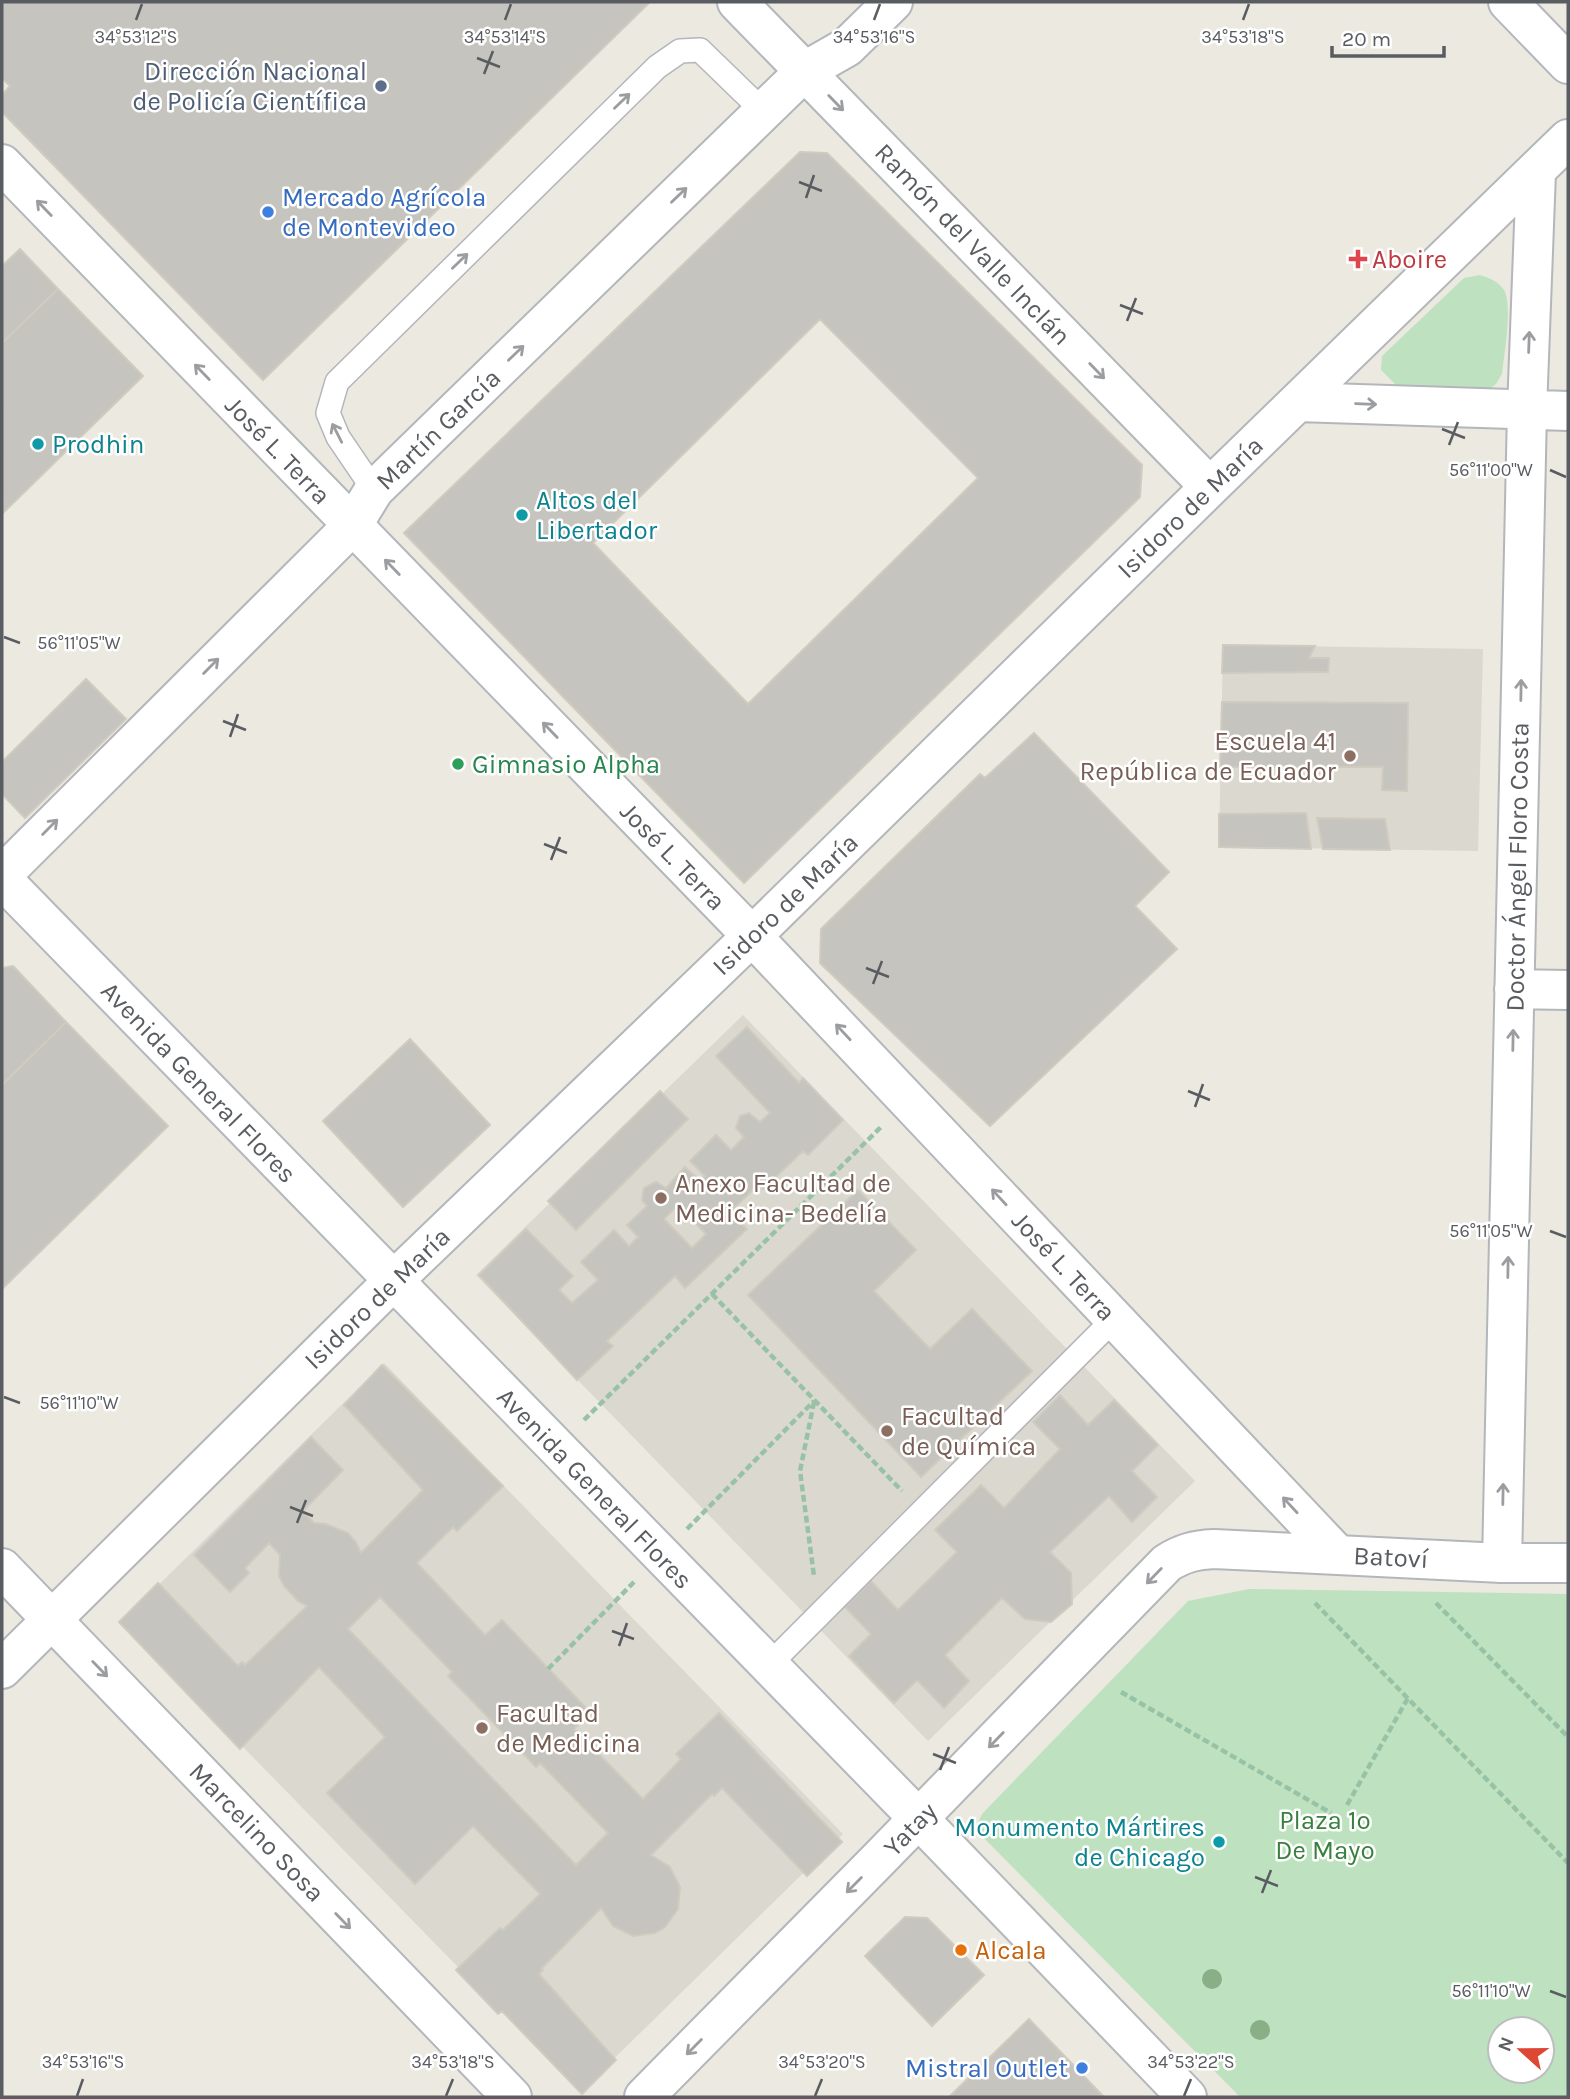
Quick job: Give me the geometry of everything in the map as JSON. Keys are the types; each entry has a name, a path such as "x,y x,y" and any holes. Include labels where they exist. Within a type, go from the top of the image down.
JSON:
{"street":[{"name":"Ramón del Valle Inclán","path":"737,2 1210,487"},
{"name":"Martín García","path":"2,877 352,526 374,491 805,71 847,47 893,2"},
{"path":"1508,2 1568,64"},
{"name":"Isidoro de María","path":"2,1669 393,1281 752,936 1568,139"},
{"name":"José L. Terra","path":"2,164 752,936 1337,1554"},
{"name":"Doctor Ángel Floro Costa","path":"1502,1563 1527,410 1536,172"},
{"path":"1298,402 1568,411"},
{"name":"Avenida General Flores","path":"2,877 1187,2097"},
{"path":"1514,989 1568,990"},
{"name":"Batoví","path":"1214,1549 1502,1563 1568,1563"},
{"name":"Yatay","path":"644,2097 1167,1563 1193,1550 1214,1549"},
{"name":"Marcelino Sosa","path":"2,1567 512,2097"}],"lane":[{"path":"374,491 338,437 328,413 337,382 657,67 680,51 700,50 764,112"},
{"path":"769,1665 1114,1319"}],"path":[{"path":"556,1448 908,1101"},
{"path":"712,1294 922,1511"},
{"path":"814,1401 800,1471 820,1614"},
{"path":"1315,1603 1568,1863"},
{"path":"1436,1603 1568,1737"},
{"path":"1121,1692 1331,1813"},
{"path":"1347,1805 1408,1698"}],"shaded area":[{"name":"Escuela 41 República de Ecuador","path":"1223,645 1483,649 1478,851 1219,847"},
{"name":"Facultad de Química","path":"743,1015 1195,1481 928,1741 476,1275"},
{"name":"Facultad de Medicina","path":"384,1363 843,1834 580,2092 121,1622"}],"green space":[{"path":"1480,275 1499,284 1507,297 1506,343 1502,374 1496,384 1487,391 1400,389 1381,370 1382,356 1464,278"},
{"name":"Plaza 1º De Mayo","path":"1249,1589 1568,1594 1568,2097 1240,2097 979,1833 978,1823 982,1814 1188,1601"}],"building":[{"name":"Mercado Agrícola de Montevideo","path":"2,2 650,2 263,380 2,112 2,95 10,86 2,78"},
{"name":"Altos del Libertador","path":"800,152 827,153 1142,465 1140,497 744,883 404,533","holes":["820,319 978,478 748,704 593,543"]},
{"path":"20,249 58,289 2,343 2,266"},
{"name":"Prodhin","path":"58,289 143,376 3,513 2,343"},
{"path":"1223,645 1315,646 1309,658 1329,658 1328,672 1222,673"},
{"path":"86,679 126,719 25,818 2,794 2,762"},
{"path":"1222,702 1408,703 1407,791 1382,790 1383,767 1220,767"},
{"path":"1034,733 1169,872 1135,906 1177,949 990,1126 820,963 821,929 980,774 985,778"},
{"path":"1306,813 1311,849 1219,847 1219,814"},
{"path":"1317,818 1385,819 1390,850 1323,849"},
{"path":"13,966 66,1022 2,1085 2,968"},
{"path":"66,1022 168,1126 2,1289 2,1085"},
{"path":"747,1027 799,1083 803,1078 843,1120 808,1155 803,1151 763,1189 758,1185 730,1212 747,1229 685,1288 675,1276 607,1341 613,1346 577,1380 479,1275 526,1229 573,1276 559,1290 572,1303 598,1280 581,1262 614,1230 629,1246 638,1237 627,1225 647,1206 642,1200 644,1188 656,1182 666,1188 685,1167 700,1181 705,1176 690,1161 716,1135 731,1150 744,1137 736,1128 740,1116 749,1113 760,1122 770,1113 716,1056","holes":["678,1205 706,1234 692,1248 664,1219"]},
{"path":"410,1039 490,1125 403,1207 323,1121"},
{"path":"660,1091 688,1119 576,1230 548,1201"},
{"path":"858,1190 916,1250 874,1291 930,1349 972,1309 1032,1371 921,1477 748,1295"},
{"path":"382,1365 503,1486 457,1531 453,1527 417,1563 485,1635 502,1620 590,1712 574,1729 643,1799 681,1759 676,1754 719,1713 842,1842 807,1876 722,1788 714,1796 712,1794 651,1855 670,1867 680,1887 678,1909 665,1927 655,1933 633,1936 613,1926 601,1908 541,1969 543,1970 539,1974 616,2060 582,2094 502,2011 498,2014 456,1970 540,1894 473,1826 415,1884 327,1793 385,1737 319,1667 240,1749 119,1622 158,1583 238,1666 242,1662 245,1665 307,1606 298,1601 284,1586 279,1576 280,1555 269,1543 245,1568 249,1573 230,1592 194,1555 311,1437 343,1470 303,1511 314,1523 326,1524 348,1533 361,1553 423,1490 344,1405","holes":["380,1597 452,1672 448,1676 536,1767 540,1763 608,1833 576,1865 348,1629"]},
{"path":"1060,1395 1088,1425 1114,1400 1158,1445 1132,1471 1157,1497 1132,1522 1109,1496 1050,1552 1071,1573 1072,1604 1051,1622 1025,1619 1002,1598 945,1655 969,1681 944,1708 917,1680 894,1703 849,1656 871,1634 845,1607 871,1581 898,1610 957,1552 935,1530 981,1485 1004,1508 1060,1449 1033,1422"},
{"path":"905,1917 927,1918 984,1975 932,2026 865,1956"},
{"path":"1029,2019 1104,2097 949,2097"}],"place":[{"name":"Dirección Nacional de Policía Científica","path":"381,86"},
{"name":"Mercado Agrícola de Montevideo","path":"268,212"},
{"name":"Aboire","path":"1358,259"},
{"name":"Prodhin","path":"38,444"},
{"name":"Altos del Libertador","path":"522,515"},
{"name":"Escuela 41 República de Ecuador","path":"1350,756"},
{"name":"Gimnasio Alpha","path":"458,764"},
{"name":"Anexo Facultad de Medicina- Bedelía","path":"661,1198"},
{"name":"Facultad de Química","path":"887,1431"},
{"name":"Facultad de Medicina","path":"482,1728"},
{"name":"Monumento Mártires de Chicago","path":"1219,1842"},
{"name":"Alcala","path":"961,1950"},
{"name":"Mistral Outlet","path":"1082,2068"}]}
